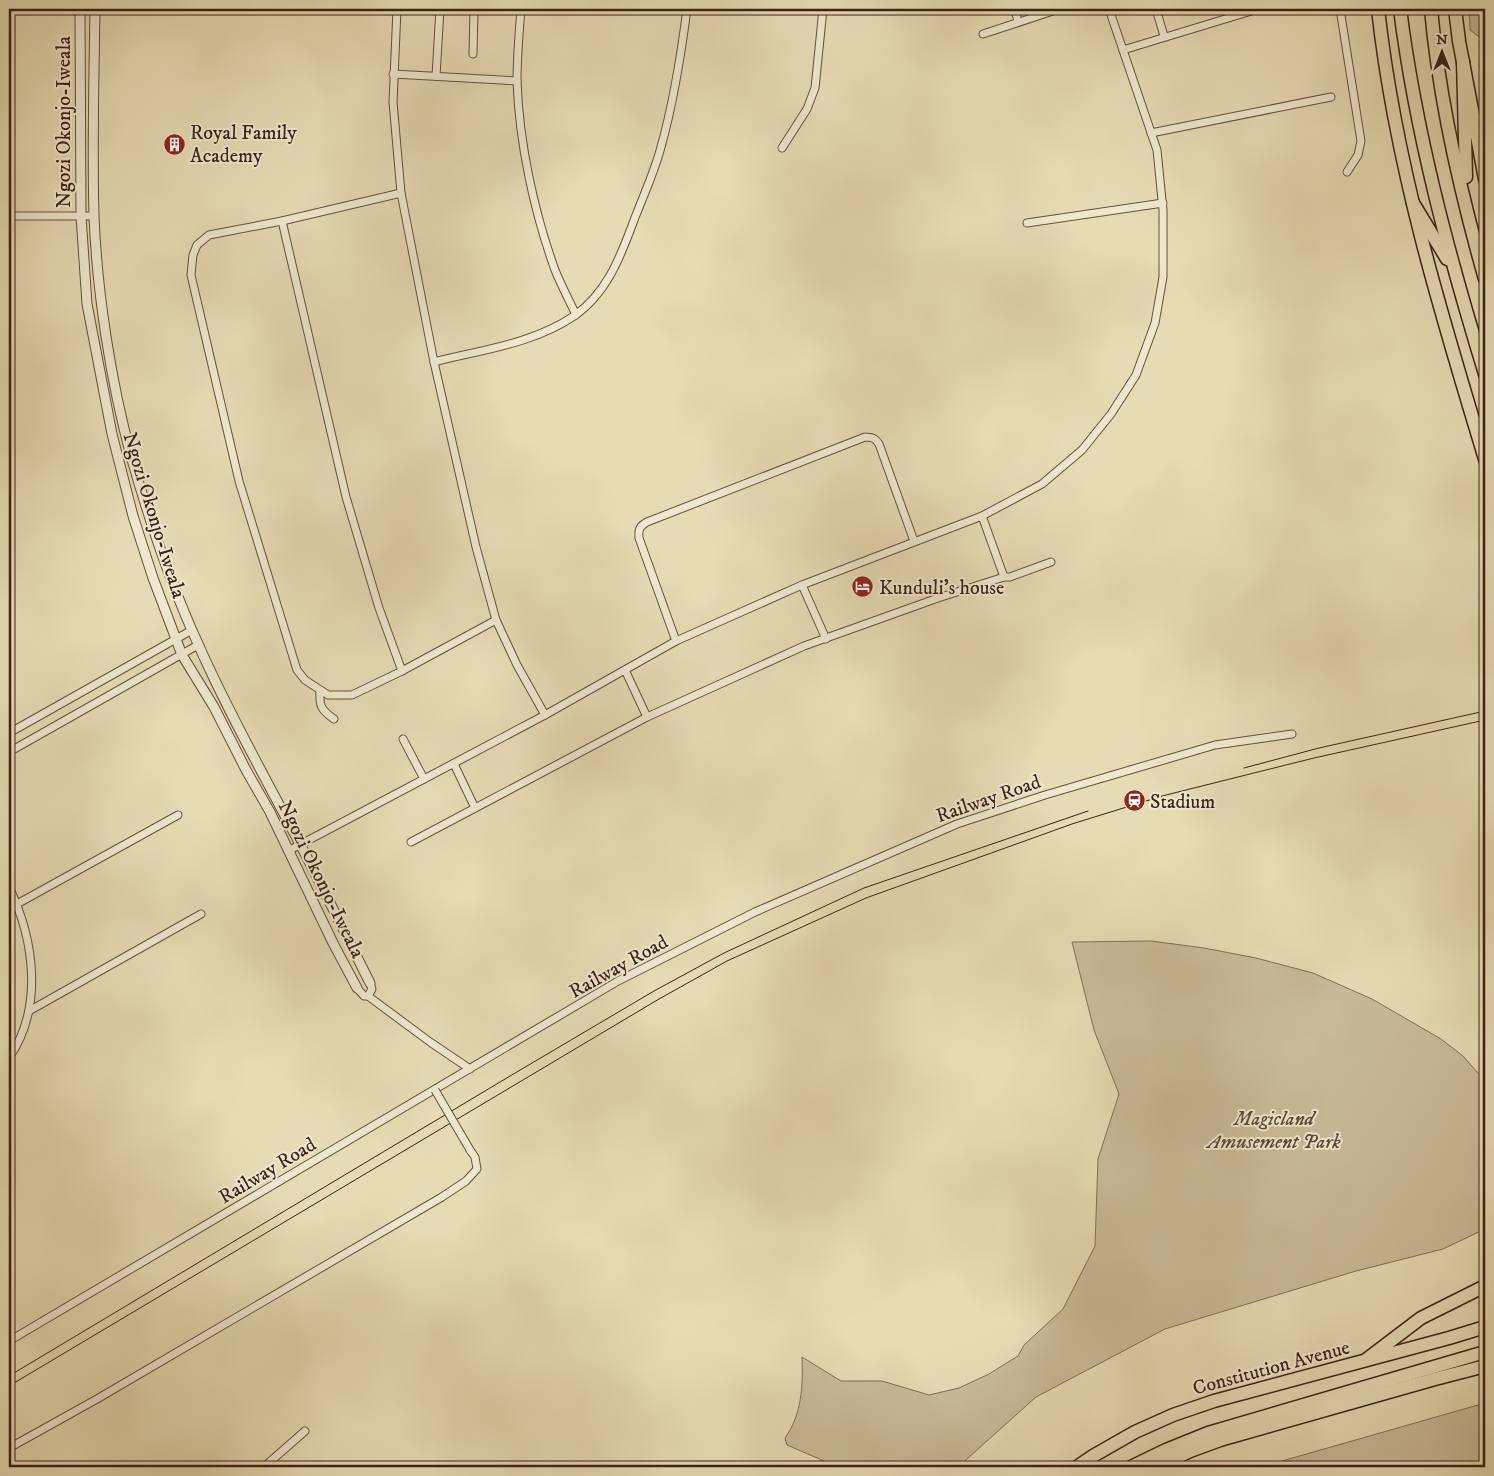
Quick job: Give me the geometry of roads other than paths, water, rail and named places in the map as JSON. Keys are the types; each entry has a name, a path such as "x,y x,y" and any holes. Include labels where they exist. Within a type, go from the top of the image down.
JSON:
{"highway":[{"path":"1378,9 1383,54 1423,249 1485,459"},
{"path":"1400,9 1408,69 1424,148 1454,271 1485,374"},
{"path":"1431,9 1447,116 1466,212 1485,279"},
{"path":"1455,9 1485,178"},
{"path":"1463,61 1466,212"},
{"path":"1413,203 1454,271"},
{"path":"1364,1361 1394,1336 1421,1318 1485,1286"},
{"name":"Constitution Avenue","path":"1077,1467 1135,1432 1173,1415 1214,1401 1449,1338 1485,1326"},
{"path":"1131,1467 1208,1433 1485,1352"},
{"path":"1157,1467 1190,1451 1220,1440 1485,1366"}],"street":[{"name":"Ngozi Okonjo-Iweala","path":"80,9 80,216 87,304 112,434 133,516 153,578 182,654 214,707 357,988"},
{"name":"Ngozi Okonjo-Iweala","path":"95,9 93,117 94,216 97,259 117,393 129,446 170,575 198,645 229,710 300,844 370,983"},
{"path":"397,9 394,111 401,193 434,362 476,547 496,620 517,665 546,715"},
{"path":"436,76 440,9"},
{"path":"473,54 474,9"},
{"path":"521,9 518,81 520,116 528,169 556,272 576,315"},
{"path":"434,362 517,341 559,325 576,315 605,286 614,270 656,165 676,87 687,9"},
{"path":"782,148 807,109 815,88 823,9"},
{"path":"1015,9 1018,22"},
{"path":"983,34 1059,9"},
{"path":"288,851 546,715 676,641 802,585 982,516 1042,484 1082,450 1111,414 1136,376 1155,323 1163,277 1163,203 1157,150 1109,9"},
{"path":"1156,9 1164,36"},
{"path":"1123,50 1258,9"},
{"path":"1340,9 1361,141 1358,155 1347,172"},
{"path":"394,74 518,81"},
{"path":"1151,133 1331,97"},
{"path":"401,193 209,235 197,245 193,255 191,275 239,481 297,670 305,680 328,694 352,696 496,620"},
{"path":"1027,223 1163,203"},
{"path":"9,216 94,216"},
{"path":"282,220 346,497 379,608 402,671"},
{"path":"676,641 638,531 640,526 647,522 871,437 879,444 914,542"},
{"path":"982,516 1004,577"},
{"path":"411,842 646,717 804,646 938,598 1004,577 1010,577 1051,562"},
{"path":"802,585 826,639"},
{"path":"9,734 192,630"},
{"path":"9,752 198,645"},
{"path":"625,670 646,717"},
{"path":"320,690 320,703 325,712 334,719"},
{"name":"Railway Road","path":"9,1341 618,981 755,912 957,824 1045,795 1215,745 1292,734"},
{"path":"403,739 424,780"},
{"path":"454,764 475,808"},
{"path":"17,904 178,815"},
{"path":"9,887 17,904 30,950 32,974 29,1011 24,1030 9,1058"},
{"path":"29,1011 202,914"},
{"path":"368,996 372,989 370,983"},
{"path":"357,988 364,996 368,996 470,1069"},
{"path":"9,1448 97,1399 442,1197 466,1181 477,1169 475,1158 435,1090"},
{"path":"264,1467 306,1431"}],"tram line":[{"path":"1244,768 1319,748 1485,711"},
{"path":"9,1386 659,999 727,961 866,898 1072,824 1162,796 1314,758 1485,720"},
{"path":"9,1376 505,1079 654,991 724,953 864,888 1088,811"}],"place":[{"name":"Royal Family Academy","path":"174,144"},
{"name":"Kunduli's house","path":"863,587"},
{"name":"Stadium","path":"1134,801"}],"park label":[{"name":"Magicland Amusement Park","path":"1274,1130"}]}
